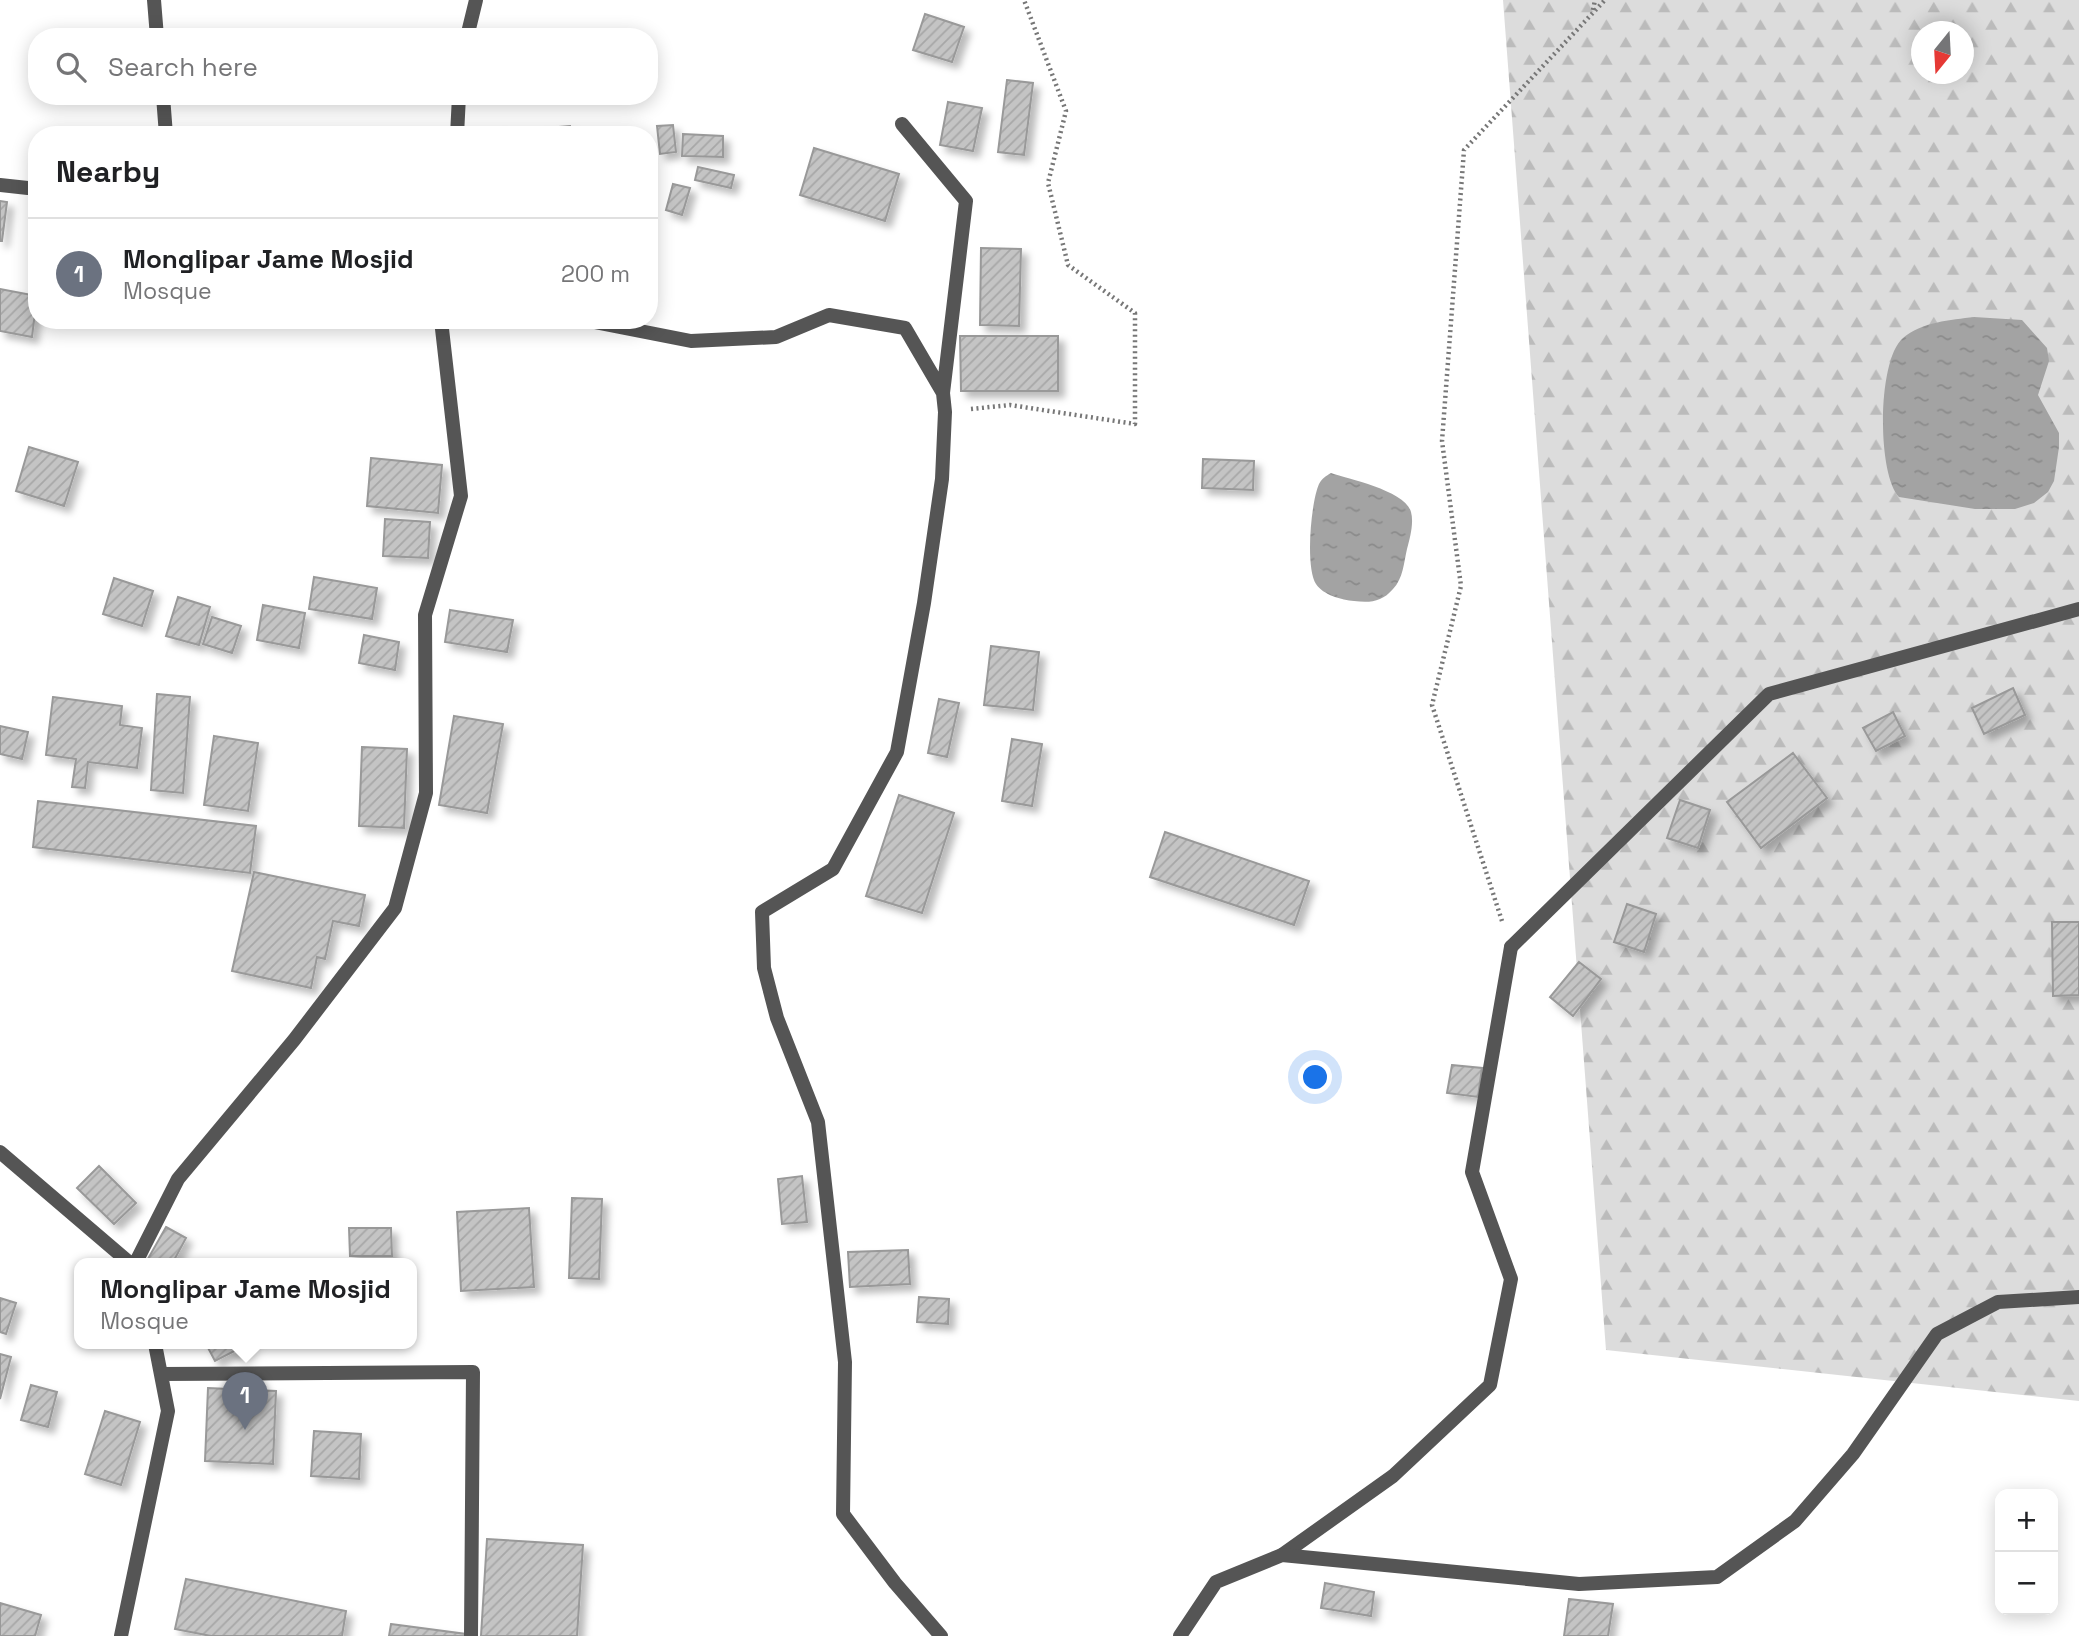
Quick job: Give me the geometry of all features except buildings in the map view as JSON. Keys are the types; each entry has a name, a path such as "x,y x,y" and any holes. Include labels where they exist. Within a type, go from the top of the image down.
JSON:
{"street":[{"path":"154,0 156,28"},
{"path":"469,28 476,0"},
{"path":"164,105 165,126"},
{"path":"457,126 459,105"},
{"path":"902,124 966,201 943,393 945,412 942,479 924,603 897,752 833,869 762,912 764,968 777,1018 818,1122 845,1362 843,1514 895,1583 941,1636"},
{"path":"0,186 28,188"},
{"path":"630,329 691,341 776,337 829,315 905,328 943,393"},
{"path":"136,1258 178,1179 294,1040 395,908 426,793 425,615 461,496 442,329"},
{"path":"1180,1636 1216,1582 1282,1555 1393,1476 1490,1385 1511,1279 1472,1172 1511,947 1769,694 2079,609"},
{"path":"0,1152 126,1258"},
{"path":"1282,1555 1579,1584 1717,1577 1795,1521 1853,1454 1937,1334 1998,1302 2079,1297"},
{"path":"121,1636 169,1411 156,1349"},
{"path":"160,1374 472,1372 471,1636"}],"path":[{"path":"945,412 1010,405 1135,424 1135,313 1068,265 1048,183 1066,111 1024,0"},
{"path":"1593,11 1595,0"},
{"path":"1511,947 1432,705 1461,586 1442,441 1464,150 1605,0"}],"green space":[{"path":"1503,0 2079,0 2079,1401 1606,1350"}],"water":[{"path":"1974,317 2022,320 2047,348 2049,361 2038,395 2059,433 2054,481 2048,492 2034,503 2015,509 1975,509 1899,497 1887,466 1883,417 1888,369 1894,350 1903,338 1918,328"},
{"path":"1331,473 1388,492 1399,498 1411,512 1411,530 1401,575 1393,589 1380,599 1360,602 1344,599 1323,591 1316,584 1311,564 1310,534 1319,484"}],"place":[{"name":"Monglipar Jame Mosjid","path":"245,1430"}]}
